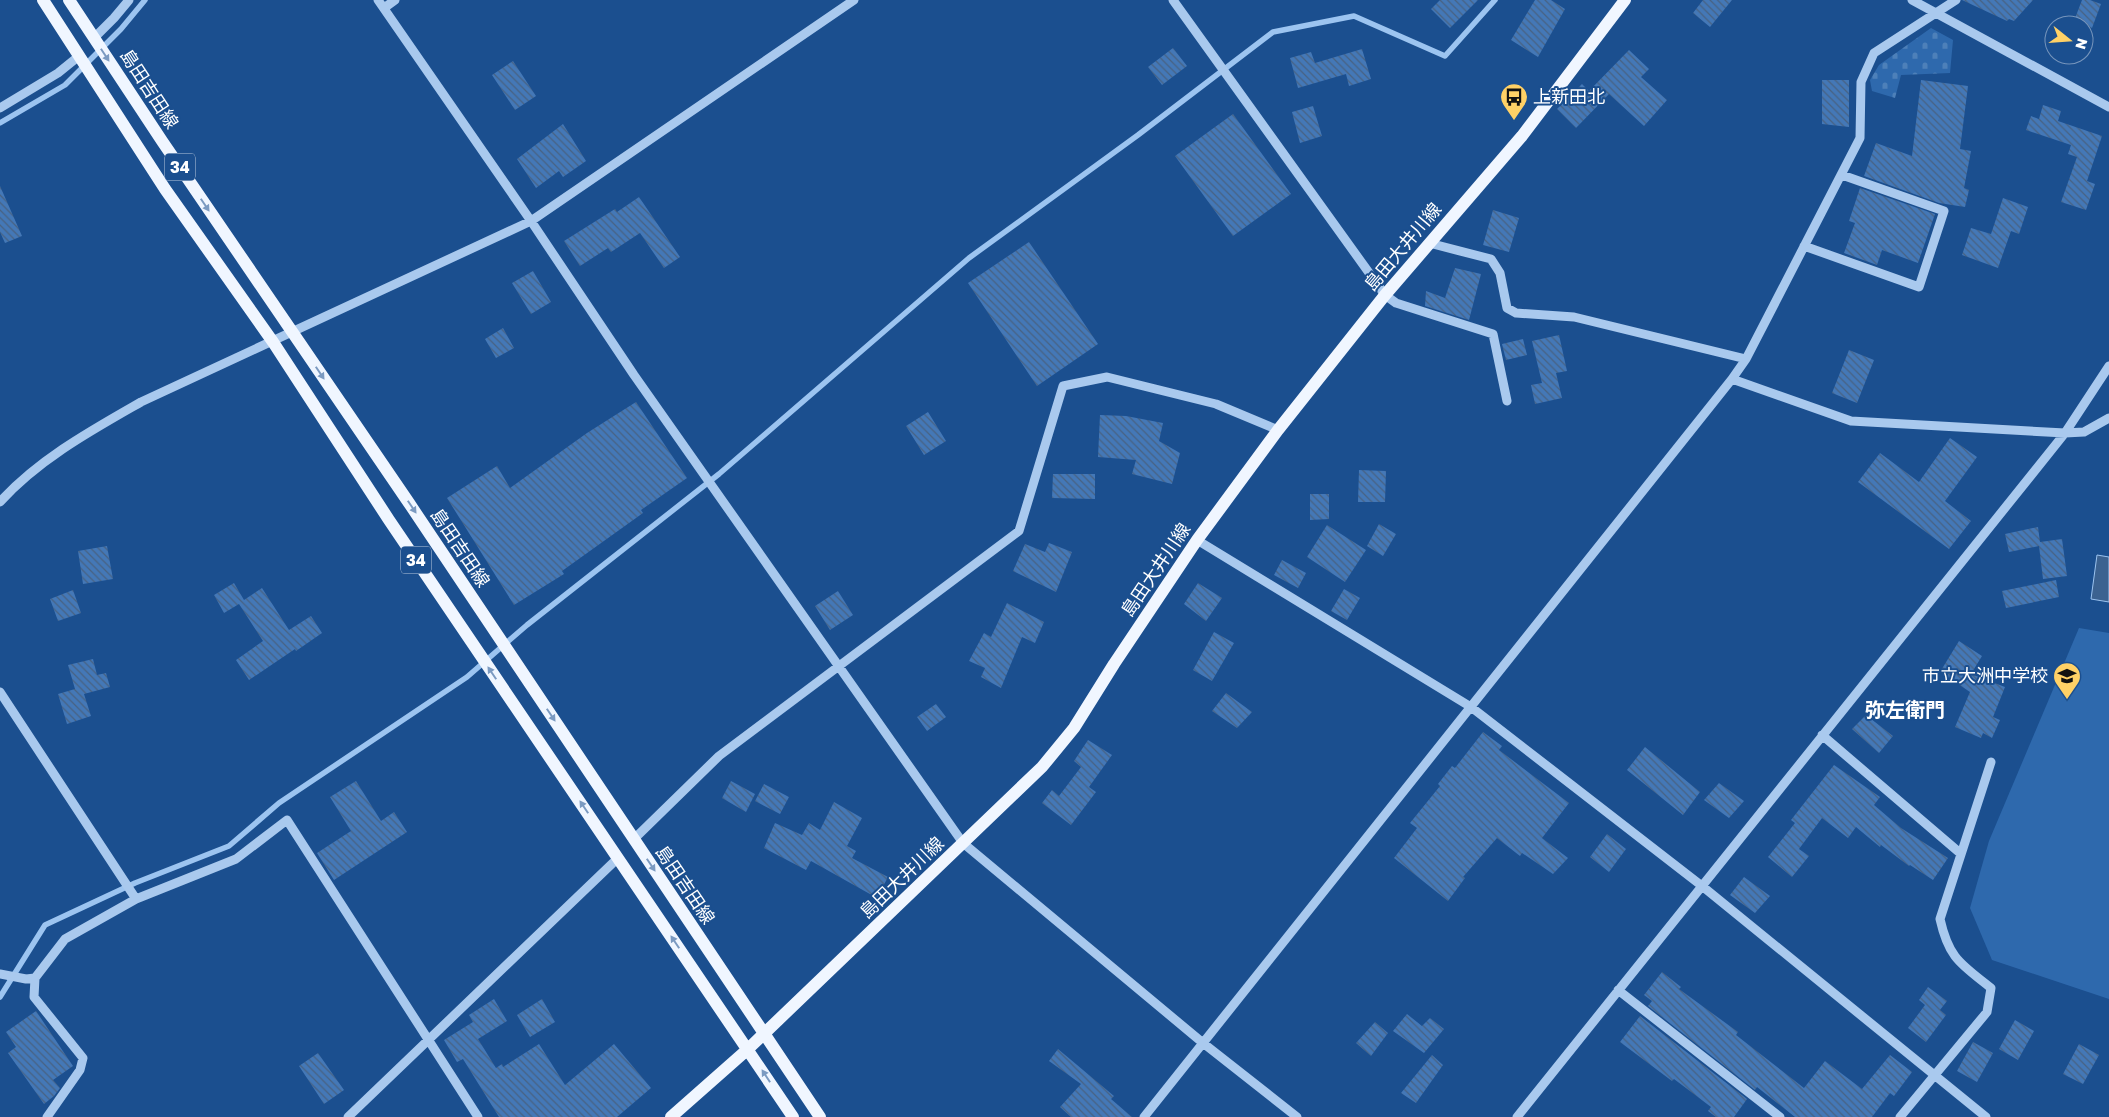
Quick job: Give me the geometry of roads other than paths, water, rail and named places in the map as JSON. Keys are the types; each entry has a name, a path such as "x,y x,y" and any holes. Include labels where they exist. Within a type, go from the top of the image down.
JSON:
{"main road":[{"name":"34","path":"43,0 165,189 273,342 389,520 793,1117"},
{"name":"島田吉田線","path":"69,0 820,1117"},
{"name":"島田大井川線","path":"671,1117 764,1034 1042,767 1074,728 1114,664 1197,540 1278,430 1385,295 1522,136 1625,0"}],"street":[{"path":"94,38 130,0"},
{"path":"378,0 531,221 634,375 963,843 1204,1043 1297,1117"},
{"path":"384,8 395,0"},
{"path":"0,502 40,466 84,435 150,398 531,221 854,0"},
{"path":"1173,0 1385,295 1396,304 1493,334 1507,401"},
{"path":"1912,0 2109,107"},
{"path":"1928,0 1936,13"},
{"path":"1144,1117 1732,379 1746,359 1860,138 1861,82 1874,53 1956,0"},
{"path":"0,108 58,73 79,56"},
{"path":"1804,246 1919,287 1944,211 1842,175"},
{"path":"1429,243 1491,259 1500,273 1507,308 1516,313 1574,316 1746,359"},
{"path":"1518,1117 1822,735 2065,434 2109,366"},
{"path":"634,839 719,756 1019,531 1063,386 1107,377 1216,404 1278,430"},
{"path":"1732,379 1850,421 2065,434 2084,432 2109,418"},
{"path":"1197,540 1470,707 1702,886 1986,1117"},
{"path":"0,692 136,899"},
{"path":"1822,735 1960,853"},
{"path":"1900,1117 1987,1012 1991,988 1956,960 1945,941 1940,919 1991,762"},
{"path":"46,1117 80,1070 83,1058 34,997 31,978 64,939 136,899 236,859 287,820 478,1117"},
{"path":"348,1117 618,858"},
{"path":"1,975 31,978"},
{"path":"1618,990 1780,1117"}],"waterway":[{"path":"0,123 65,85 121,29 145,0"},
{"path":"0,997 45,925 135,883 229,846 279,803 467,677 527,625 719,474 969,258 1138,135 1273,32 1354,16 1445,56 1495,0"}],"place":[{"name":"上新田北","path":"1514,121"},
{"name":"市立大洲中学校","path":"2067,700"}],"district":[{"name":"弥左衛門","path":"1905,710"}]}
